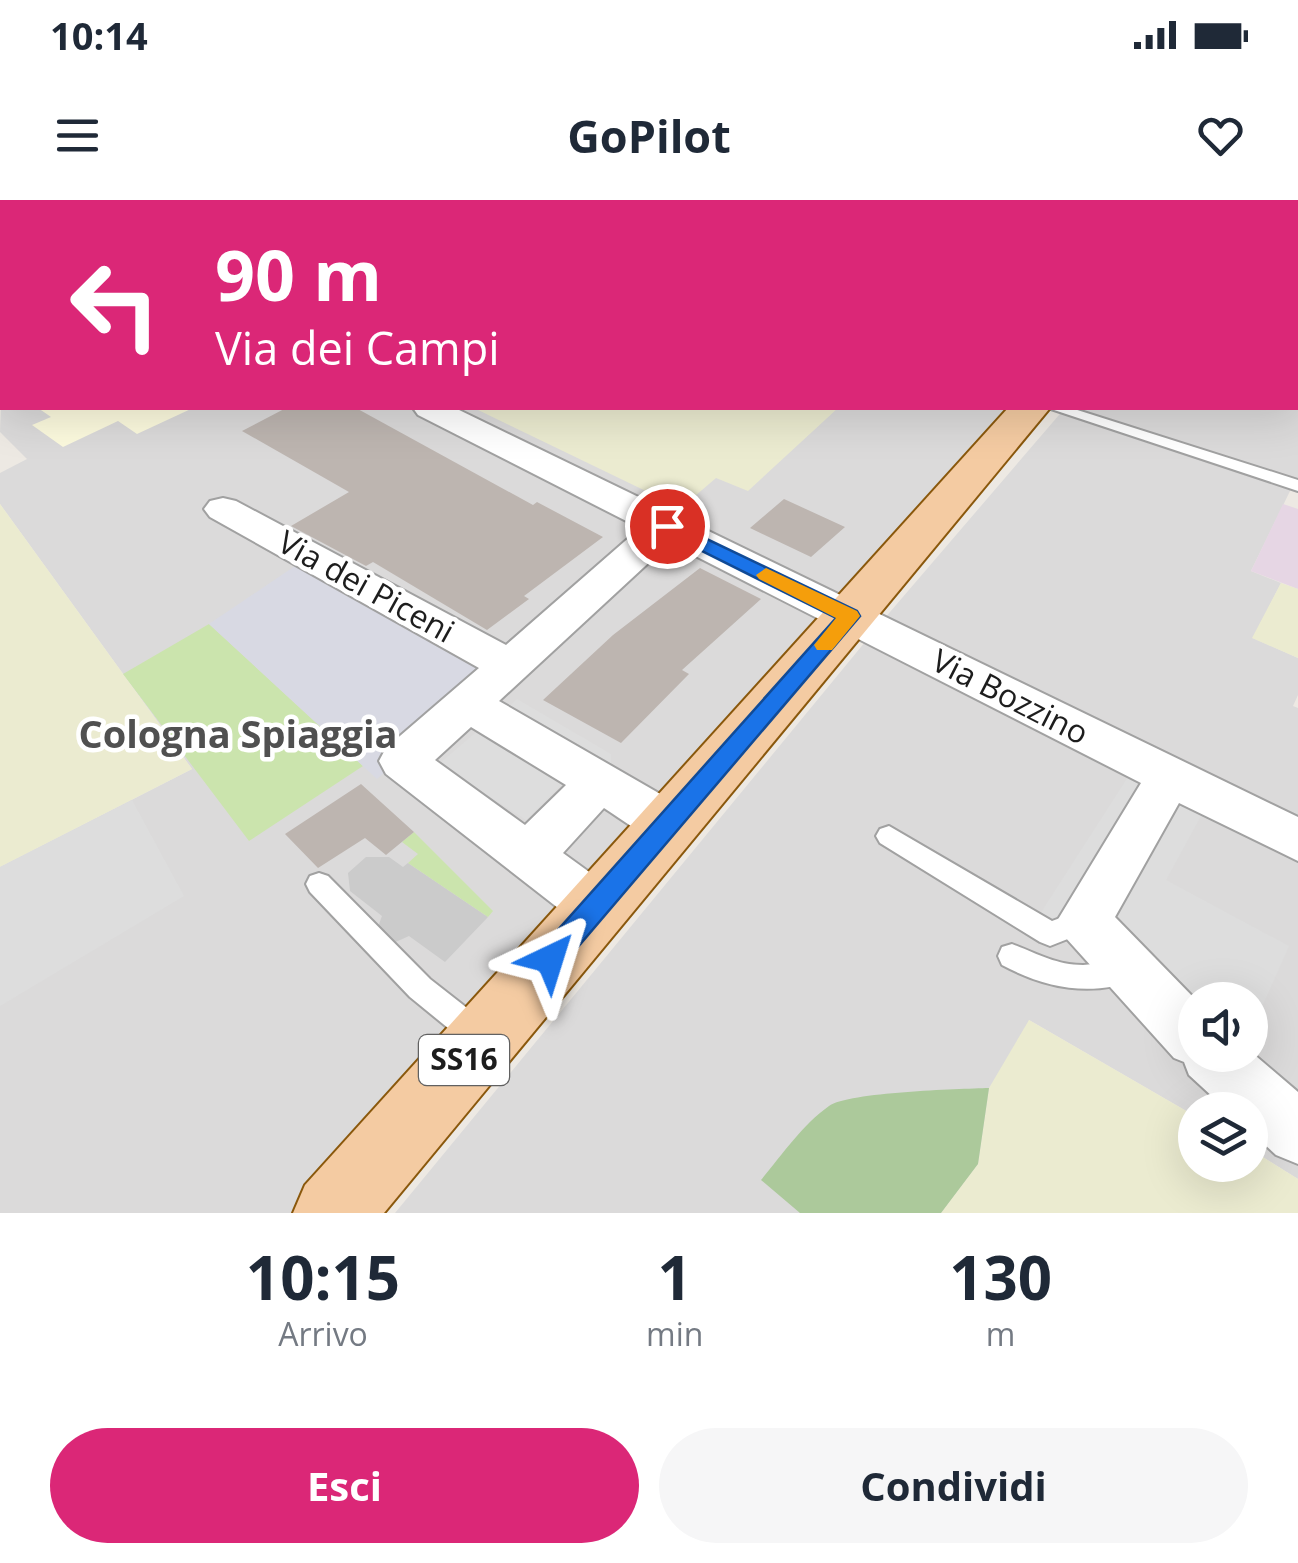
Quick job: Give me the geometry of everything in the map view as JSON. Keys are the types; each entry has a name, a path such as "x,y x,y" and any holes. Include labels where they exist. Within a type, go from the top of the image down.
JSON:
{"main road":[{"name":"SS16","path":"333,1213 1028,410"}],"street":[{"name":"Via Bozzino","path":"434,410 1298,840"},
{"name":"Via dei Piceni","path":"223,508 510,666"},
{"path":"595,906 404,761 667,526"},
{"path":"468,704 670,824"},
{"path":"1170,777 1084,921 1178,1021"},
{"path":"526,857 600,782"},
{"path":"1229,1072 1298,1133"}],"lane":[{"path":"1062,410 1298,486"},
{"path":"889,836 1050,934 1084,921"},
{"path":"318,884 420,988 483,1038"},
{"path":"1012,956 1036,970 1064,978 1094,979 1130,970"}],"shaded area":[{"path":"1,410 1007,410 293,1213 0,1213 0,867 192,769 0,504 0,473 27,459 0,432"},
{"path":"41,410 189,410 137,434 118,421 63,447 32,425 51,417"},
{"path":"1063,410 1298,410 1298,491 1291,489 1251,571 1281,583 1253,638 1298,658 1298,695 1293,706 1298,708 1298,1179 1268,1160 1268,1092 1178,1092 1178,1106 1029,1020 978,1164 941,1213 395,1213 884,619"},
{"path":"1283,504 1298,509 1298,589 1251,571"},
{"path":"295,566 497,674 377,779 209,624"},
{"path":"517,699 611,754 611,777 504,712"},
{"path":"481,728 567,779 526,820 439,764"},
{"path":"1128,777 1202,814 1166,880 1289,946 1268,993 1268,982 1178,982 1178,994 1040,914"},
{"path":"132,800 184,896 0,1006 0,867"},
{"path":"366,857 389,857 403,867 408,863 488,917 445,962 409,936 389,945 375,935 382,916 350,891 348,873"}],"green space":[{"path":"478,410 836,410 748,491 716,478 681,508"},
{"path":"0,504 192,769 0,867"},
{"path":"1281,583 1298,589 1298,658 1252,638"},
{"path":"209,624 363,766 249,841 123,674"},
{"path":"414,832 493,911 488,917 408,863 418,854 402,842"},
{"path":"1029,1020 1178,1106 1178,1182 1268,1182 1268,1160 1298,1179 1298,1213 941,1213 978,1164 989,1088"},
{"path":"989,1088 978,1164 941,1213 800,1213 761,1180 810,1122 840,1101 905,1092"}],"building":[{"path":"282,410 360,410 533,505 537,502 603,537 524,596 529,599 487,630 373,562 366,566 291,526 349,492 242,431"},
{"path":"784,499 845,527 811,557 750,528"},
{"path":"700,568 761,599 682,670 689,674 621,743 543,700 613,635"},
{"path":"361,784 414,832 386,855 365,838 318,868 285,834"}],"slow traffic":[{"path":"766,575 850,616 824,645"}],"district":[{"name":"Cologna Spiaggia","path":"238,735"}],"route":[{"path":"550,959 850,616 667,526"}]}
